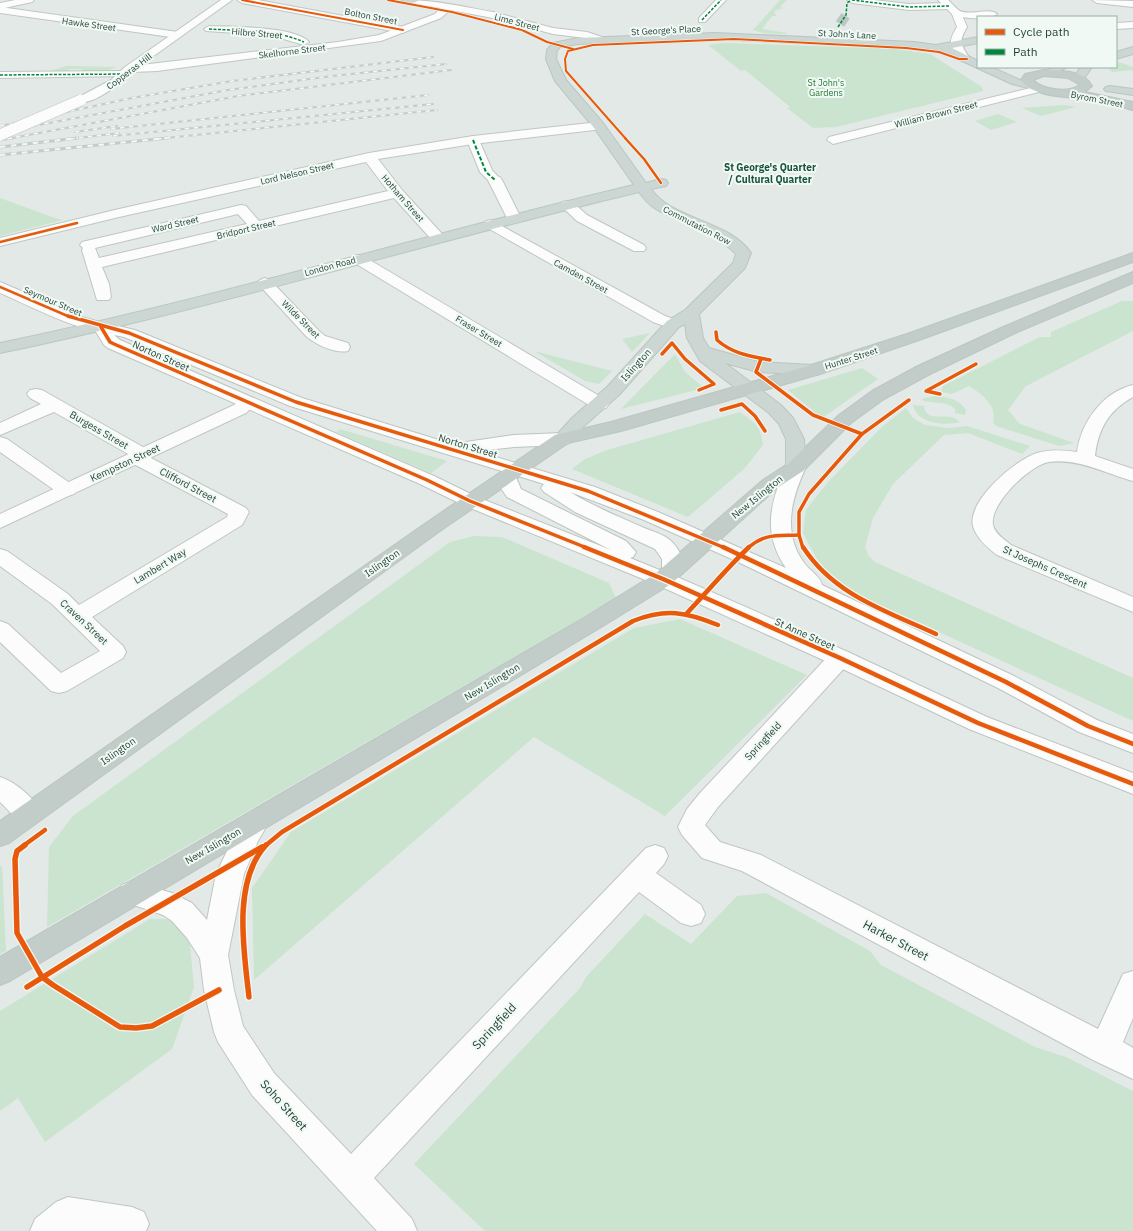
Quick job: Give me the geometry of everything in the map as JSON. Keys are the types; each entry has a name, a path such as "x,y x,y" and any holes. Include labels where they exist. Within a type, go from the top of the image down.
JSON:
{"highway":[{"path":"1046,73 1033,74 1027,78 1028,83 1038,88 1062,92 1082,90 1086,86 1080,79"},
{"name":"Byrom Street","path":"1046,73 1065,74 1133,96"},
{"name":"Byrom Street","path":"1062,92 1096,97 1133,106"},
{"name":"Hunter Street","path":"562,439 615,427 814,370 916,336 1133,257"},
{"path":"796,467 845,419 873,398 899,382 1007,331 1133,277"},
{"name":"Islington","path":"0,835 470,501 518,473 562,439"},
{"name":"New Islington","path":"0,972 595,621 668,575 770,484 796,467"}],"main road":[{"name":"Lime Street","path":"407,0 412,0"},
{"name":"St John's Lane","path":"728,36 914,45 956,41"},
{"name":"St George's Place","path":"599,126 561,81 551,59 552,50 557,45 563,43 728,36"},
{"path":"935,49 956,41 977,40"},
{"name":"St John's Lane","path":"914,45 964,57 977,64"},
{"path":"1117,51 1133,45"},
{"path":"1117,56 1133,50"},
{"path":"984,68 1016,82 1038,88"},
{"path":"1014,68 1046,73 1059,68"},
{"path":"1080,79 1086,68"},
{"path":"1110,89 1133,92"},
{"path":"599,126 643,186"},
{"name":"London Road","path":"0,348 101,327 514,218 660,183"},
{"name":"Commutation Row","path":"643,186 650,198 663,208 689,219 731,241 744,254 740,265"},
{"name":"Islington","path":"562,439 578,422 614,390 673,324 691,313 740,265"},
{"path":"691,313 695,338 701,351 714,364 775,409 787,422 795,439 796,467"},
{"path":"701,351 758,367 814,370"}],"street":[{"path":"0,6 29,0"},
{"name":"Copperas Hill","path":"0,136 101,91 227,0"},
{"name":"Bolton Street","path":"242,0 403,30"},
{"name":"Lime Street","path":"412,0 446,3 553,31 587,35 604,41"},
{"path":"702,20 722,0"},
{"path":"846,15 847,3 851,0 909,7 950,6 970,16 993,13"},
{"path":"1097,0 1133,4"},
{"name":"Skelhorne Street","path":"126,72 338,45 380,38 438,16 446,3"},
{"path":"950,6 962,27 956,41 956,49 964,57"},
{"name":"Hawke Street","path":"0,10 178,35"},
{"path":"1117,26 1133,25"},
{"name":"Hilbre Street","path":"209,29 271,33 289,36 304,42"},
{"path":"0,75 126,72"},
{"name":"William Brown Street","path":"833,140 1038,88"},
{"name":"Lord Nelson Street","path":"0,242 77,223 369,157 473,140 599,126"},
{"path":"473,140 486,172 495,180 514,218"},
{"name":"Hotham Street","path":"369,157 397,193 438,238"},
{"name":"Bridport Street","path":"94,264 397,193"},
{"path":"567,205 582,218 638,248"},
{"name":"Ward Street","path":"87,245 241,209 256,226"},
{"path":"77,223 94,264 101,284 103,297"},
{"name":"Camden Street","path":"491,224 659,319 673,324"},
{"name":"Fraser Street","path":"358,259 600,404"},
{"name":"Wilde Street","path":"266,283 313,334 319,339 342,347"},
{"name":"Seymour Street","path":"0,287 76,320 101,327"},
{"name":"Norton Street","path":"101,327 110,342 114,344 423,478 470,501"},
{"name":"Norton Street","path":"101,327 129,334 296,402 444,446 518,473"},
{"path":"1085,460 1086,446 1092,427 1105,408 1133,390"},
{"name":"Burgess Street","path":"36,394 140,457"},
{"name":"Kempston Street","path":"0,522 240,409 248,402"},
{"path":"0,430 54,405"},
{"path":"444,446 466,447 514,441 562,439"},
{"path":"0,443 67,490"},
{"name":"St Josephs Crescent","path":"1133,475 1085,460 1060,456 1042,458 1026,466 999,489 984,508 983,525 991,539 1004,550 1133,605"},
{"name":"Clifford Street","path":"140,457 239,512"},
{"path":"796,467 784,494 780,510 780,535 784,547 798,570 823,594"},
{"path":"518,473 588,491 741,555 1006,682 1088,726 1133,744"},
{"path":"518,473 582,508 662,544 671,553 674,563 668,575 619,546 514,493 508,484 518,473"},
{"name":"St Anne Street","path":"470,501 668,575 978,723 1133,784"},
{"name":"Lambert Way","path":"77,616 235,521 239,512"},
{"name":"Craven Street","path":"0,556 60,599 115,652 59,685 0,629"},
{"name":"Springfield","path":"691,828 696,816 709,800 840,658"},
{"path":"0,787 30,814"},
{"name":"Soho Street","path":"258,820 246,836 230,874 214,955 219,990 229,1032 263,1084 400,1231"},
{"name":"Harker Street","path":"691,828 711,850 751,863 1133,1064"},
{"name":"Springfield","path":"351,1178 646,866 691,914"},
{"name":"Soho Street","path":"132,893 160,899 177,908 194,923 214,955"},
{"path":"1104,1050 1133,984"},
{"path":"47,1231 68,1214 132,1224"}],"green space":[{"path":"780,0 787,0 780,7 783,8 774,11 776,16 772,16 762,29 787,33 763,33 753,30"},
{"name":"St John's Gardens","path":"724,43 896,49 930,54 982,87 983,91 836,127 813,128 787,108 790,107 745,70 741,71 708,45"},
{"path":"1117,61 1133,67 1133,70 1112,72 1108,68 1117,68"},
{"path":"66,66 117,67 96,74 87,75 82,69 70,69 64,75 42,74"},
{"path":"1064,105 1076,107 1041,116 1022,108"},
{"path":"998,114 1017,122 991,130 975,121"},
{"path":"0,198 58,219 63,220 0,236"},
{"path":"1122,301 1133,301 1133,331 1026,386 1008,410 1020,424 1074,443 1059,446 996,426 993,422 994,416 991,405 979,392 969,386 952,394 941,392 943,386 1040,337 1051,337 1051,332"},
{"path":"650,333 632,352 622,339"},
{"path":"534,351 612,371 599,384 585,381"},
{"path":"675,354 685,372 704,388 621,409"},
{"path":"862,368 878,379 822,418 788,390"},
{"path":"935,396 948,398 960,403 966,410 965,415 955,413 955,409 947,404 930,402 921,399"},
{"path":"913,405 924,406 927,414 931,416 952,417 960,422 947,424 926,420 920,416"},
{"path":"906,408 913,418 925,425 948,428 967,426 1030,446 1022,454 968,433 944,435 893,484 873,518 865,547 868,555 875,562 1133,678 1133,721 858,595 831,577 817,559 803,533 806,510 828,482 883,426"},
{"path":"740,412 750,419 759,429 763,445 744,469 688,517 572,469 585,459 607,450"},
{"path":"340,429 447,461 431,473 336,432"},
{"path":"474,536 502,537 609,583 616,598 47,927 49,847 73,816 450,542"},
{"path":"680,619 807,675 665,816 534,737 254,980 252,888 291,832 634,628"},
{"path":"2,865 6,951 0,954 0,867"},
{"path":"766,893 870,951 881,965 1035,1047 1066,1057 1133,1091 1133,1231 485,1231 414,1164 580,988 586,977 645,914 691,944 737,896"},
{"path":"150,919 171,919 189,934 194,987 172,1049 45,1142 18,1098 0,1111 0,1011"}],"tunnel":[{"path":"840,24 846,15"}],"railway":[{"path":"0,126 132,98 232,81 433,57"},
{"path":"0,132 228,90 332,76 446,64"},
{"path":"7,139 238,96 451,70"},
{"path":"111,129 428,95"},
{"path":"113,136 433,104"},
{"path":"157,139 437,110"},
{"path":"75,132 117,126"},
{"path":"70,139 119,133"},
{"path":"0,140 12,138"},
{"path":"0,147 78,138"},
{"path":"0,155 167,138"}],"marked path":[{"path":"702,20 721,0"},
{"path":"838,27 846,15 847,3 851,0"},
{"path":"852,0 909,7 949,6"},
{"path":"209,29 270,32 282,34 304,42"},
{"path":"0,75 124,74"},
{"path":"473,140 486,172 495,180"}],"cycle path":[{"path":"242,0 403,30"},
{"path":"388,0 452,12 522,30 547,42 573,49"},
{"path":"661,183 644,159 566,71 565,59 568,51 583,46 593,45 734,39 906,48 939,52 959,59 967,59"},
{"path":"0,242 77,223"},
{"path":"0,287 76,320 129,333 296,402 588,491 651,516 741,555 1006,682 1088,726 1133,744"},
{"path":"101,327 110,342 114,344 427,480 470,501 663,579 840,658 978,723 1133,784"},
{"path":"716,332 717,340 725,347 739,354 770,360"},
{"path":"662,354 672,343 685,359 714,384 699,390"},
{"path":"761,359 756,372 813,415 862,434"},
{"path":"940,394 926,391 976,364"},
{"path":"909,400 862,434 809,494 799,512 799,535 802,546 813,563 839,587 862,600 936,634"},
{"path":"721,410 742,404 755,416 765,431"},
{"path":"687,613 716,583 732,563 757,540 765,536 799,535"},
{"path":"249,997 244,948 245,892 248,876 253,863 269,842 282,832 633,621 656,613 676,612 695,616 718,625"},
{"path":"45,830 17,851 15,859 17,933 42,977 120,1027 136,1028 152,1026 219,990"},
{"path":"27,987 125,926 262,847"}],"district":[{"name":"St George's Quarter / Cultural Quarter","path":"770,172"}]}
